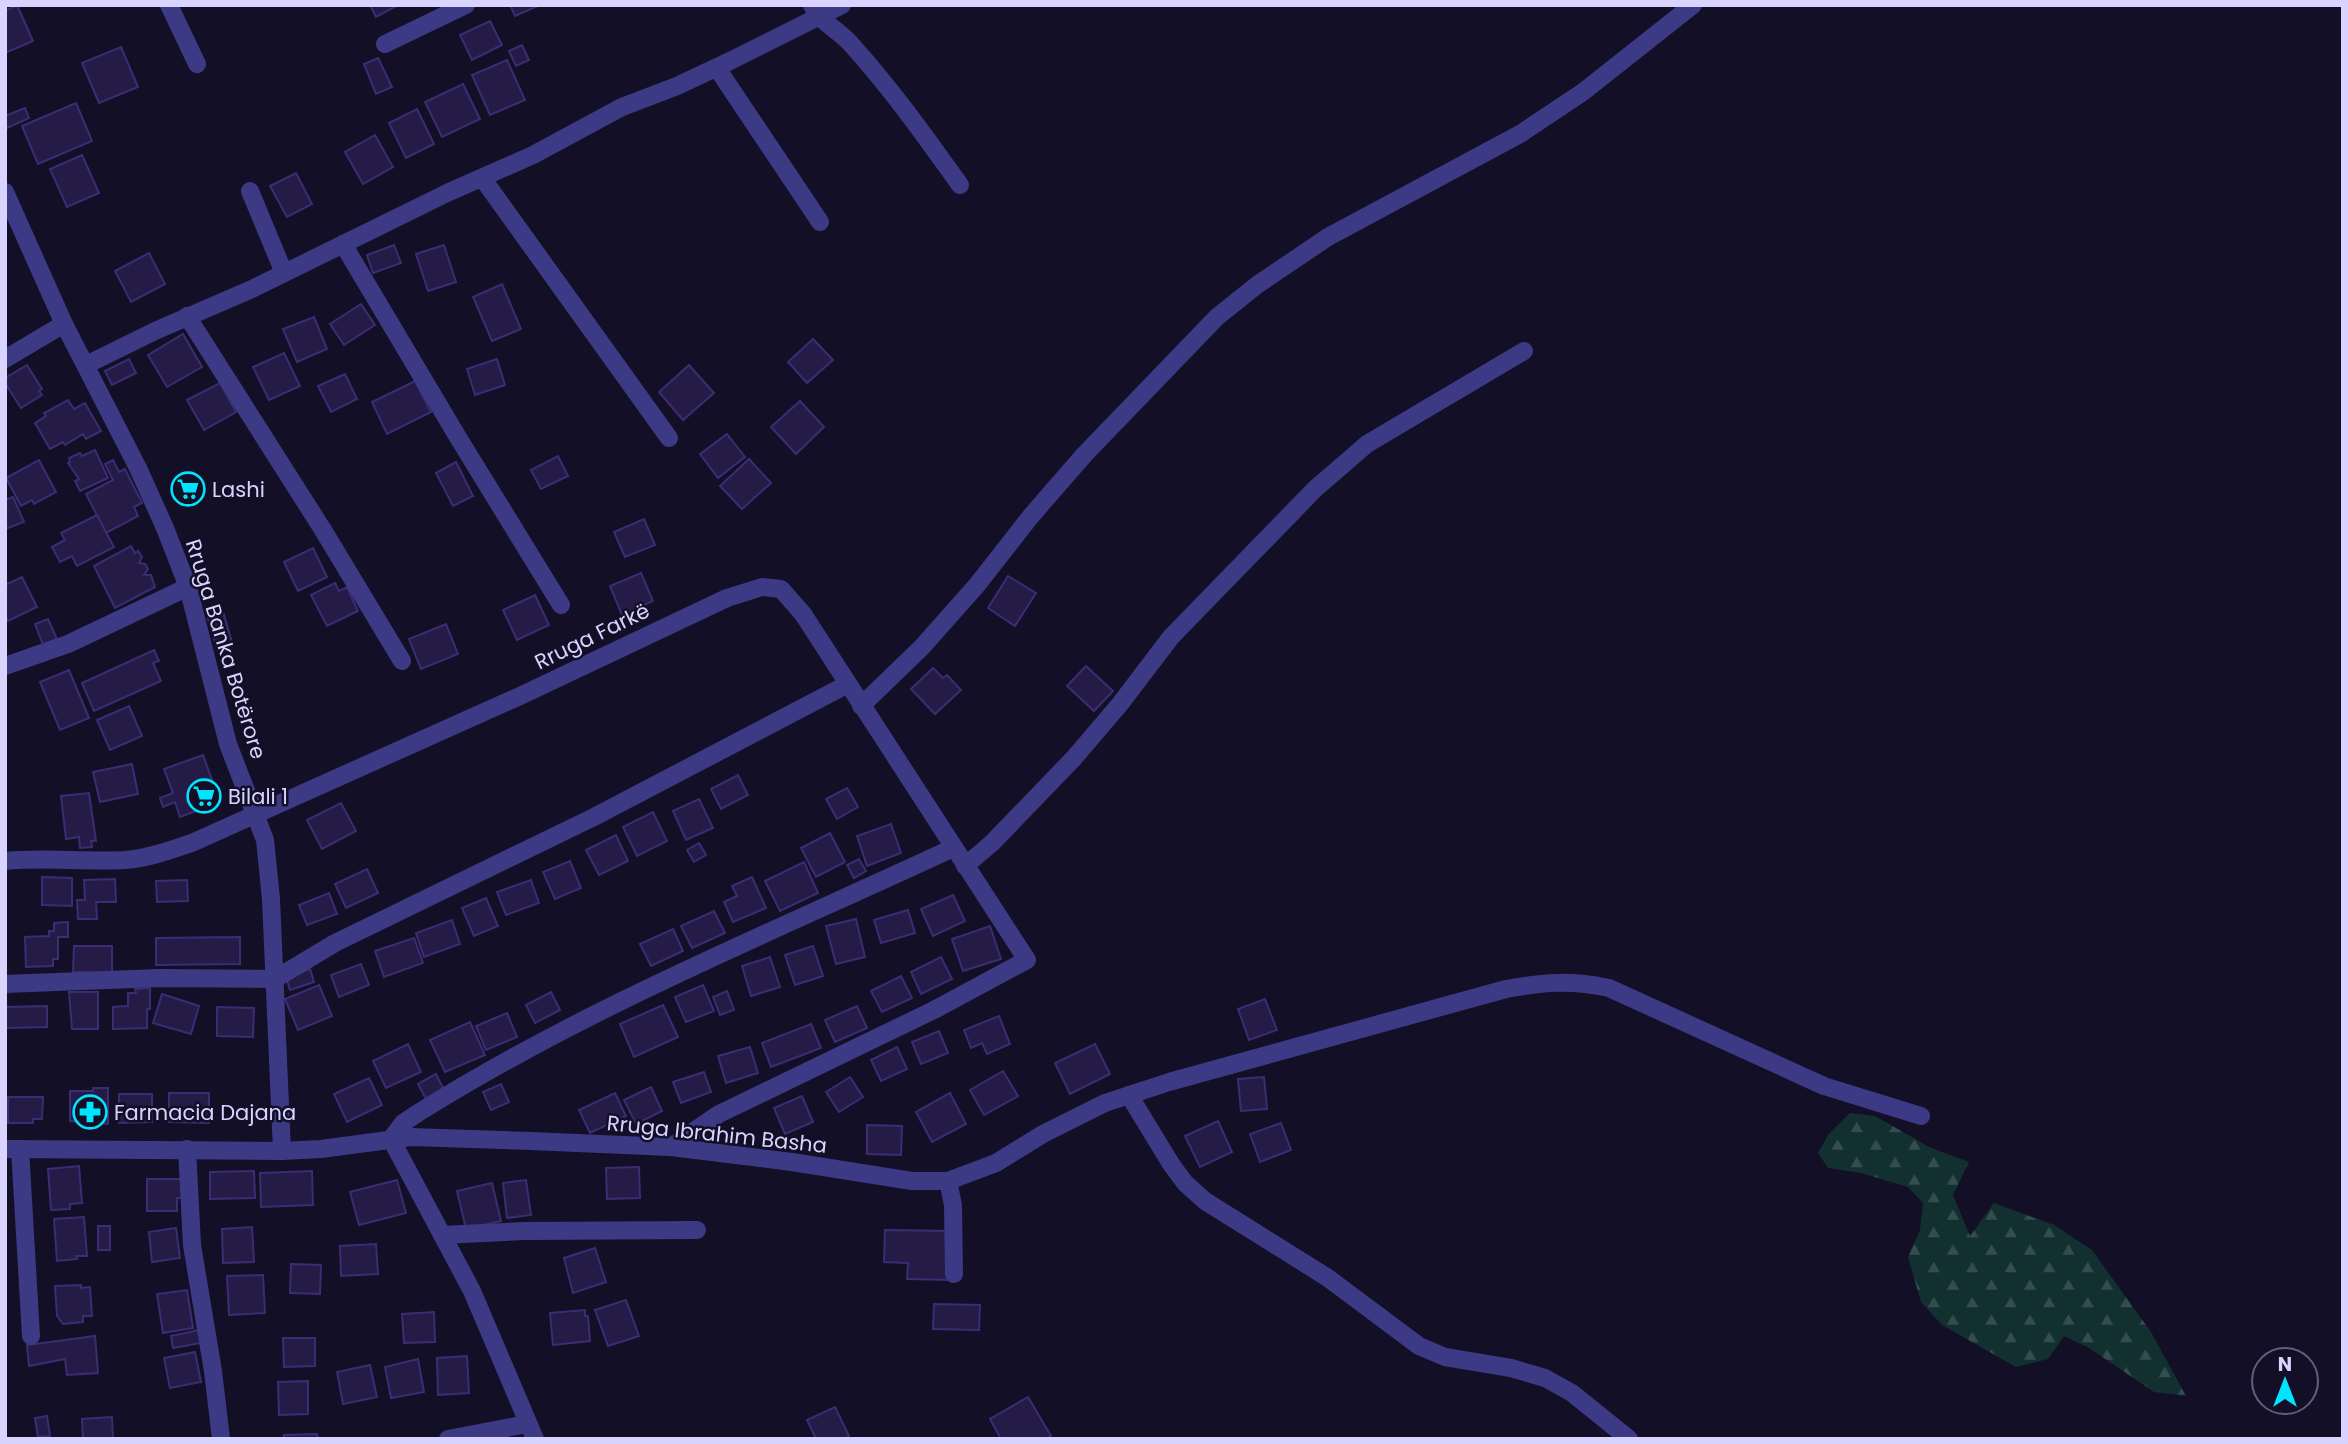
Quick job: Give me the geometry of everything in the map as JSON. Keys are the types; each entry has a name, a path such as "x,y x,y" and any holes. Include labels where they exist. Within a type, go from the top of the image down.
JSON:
{"street":[{"path":"169,5 197,64"},
{"path":"386,44 466,5"},
{"path":"86,365 284,273 447,192 483,179 621,107 717,68 815,11 842,5"},
{"path":"861,706 922,647 1084,455 1217,317 1257,285 1328,237 1530,127 1583,92 1693,5"},
{"path":"815,11 848,41 872,68 912,117 960,185"},
{"path":"717,68 820,222"},
{"path":"483,179 669,438"},
{"path":"250,191 284,273"},
{"name":"Rruga Banka Botërore","path":"5,192 64,324 138,468 188,587 228,744 265,840 269,868 282,1151"},
{"path":"343,244 561,605"},
{"path":"187,316 402,661"},
{"path":"5,359 64,324"},
{"path":"965,866 992,843 1074,758 1120,704 1171,636 1315,489 1367,444 1524,351"},
{"path":"5,666 68,644 188,587"},
{"name":"Rruga Farkë","path":"5,861 125,860 156,855 194,842 520,696 676,620 749,589 781,589 790,598 848,684 1027,960 934,1010 719,1114 671,1147"},
{"path":"5,984 159,978 275,979 335,943 594,817 848,684"},
{"path":"448,1439 531,1431 472,1291 391,1139 403,1123 524,1051 665,980 953,848"},
{"name":"Rruga Ibrahim Basha","path":"13,1149 282,1151 321,1149 391,1139 530,1141 671,1147 912,1181 948,1181 996,1163 1080,1114 1129,1095 1506,989 1548,982 1578,982 1609,988 1824,1086 1921,1116"},
{"path":"1129,1095 1178,1173 1205,1201 1328,1278 1419,1346 1445,1357 1511,1368 1545,1378 1572,1393 1629,1439"},
{"path":"13,1149 31,1336"},
{"path":"187,1149 192,1245 213,1371 221,1439"},
{"path":"948,1181 953,1205 954,1274"},
{"path":"442,1235 526,1231 697,1230"}],"green space":[{"path":"1850,1113 1875,1116 1931,1148 1969,1162 1953,1195 1970,1236 1994,1203 2054,1225 2092,1250 2151,1332 2186,1396 2154,1392 2089,1348 2064,1336 2048,1359 2016,1367 1942,1325 1921,1302 1908,1257 1920,1230 1923,1203 1908,1187 1861,1173 1828,1168 1818,1153 1828,1135"}],"building":[{"path":"17,5 33,41 5,53 5,11"},
{"path":"370,5 398,5 376,17"},
{"path":"510,5 540,5 515,16"},
{"path":"490,21 502,45 472,60 460,35"},
{"path":"522,45 529,60 516,66 509,51"},
{"path":"121,47 138,87 99,103 82,63"},
{"path":"378,58 392,87 376,94 364,64"},
{"path":"507,60 525,100 490,115 472,75"},
{"path":"463,84 480,119 442,137 425,102"},
{"path":"76,103 92,141 38,164 22,126"},
{"path":"25,108 29,118 5,129 5,116"},
{"path":"417,109 434,144 406,158 389,123"},
{"path":"375,135 393,167 363,184 345,152"},
{"path":"82,155 99,193 67,207 50,169"},
{"path":"296,173 312,204 287,217 270,186"},
{"path":"394,245 401,263 373,273 367,255"},
{"path":"444,245 456,282 428,291 416,254"},
{"path":"149,253 165,284 131,302 115,271"},
{"path":"502,284 521,329 492,341 473,297"},
{"path":"361,304 375,325 344,345 330,324"},
{"path":"314,317 327,349 297,362 283,329"},
{"path":"183,334 202,367 167,387 148,355"},
{"path":"813,339 833,360 807,383 788,362"},
{"path":"284,353 300,386 269,400 253,367"},
{"path":"129,359 136,373 112,385 105,371"},
{"path":"497,359 505,385 475,395 467,369"},
{"path":"27,365 42,389 39,391 42,395 21,408 5,383 5,378"},
{"path":"689,365 714,393 683,420 659,392"},
{"path":"345,374 357,399 331,412 318,386"},
{"path":"415,381 431,412 387,434 372,402"},
{"path":"220,383 236,412 204,430 187,400"},
{"path":"68,400 74,409 85,403 101,431 86,439 83,434 65,445 63,442 50,449 35,423 46,416 44,413"},
{"path":"800,401 824,427 796,454 771,427"},
{"path":"727,434 745,457 718,478 700,454"},
{"path":"95,450 108,478 80,491 75,481 79,479 68,463 69,458"},
{"path":"558,456 568,476 541,489 531,470"},
{"path":"749,459 771,483 742,509 720,486"},
{"path":"39,460 56,492 34,504 32,500 21,506 6,478"},
{"path":"113,460 119,472 125,469 142,503 134,507 138,516 106,533 86,494 113,480 105,464"},
{"path":"456,462 473,496 453,506 436,473"},
{"path":"13,497 24,522 5,529 5,500"},
{"path":"97,515 114,547 77,566 72,556 60,562 52,547 65,540 61,533"},
{"path":"644,519 655,545 625,557 614,532"},
{"path":"131,546 135,553 138,551 142,557 139,563 145,564 148,569 144,575 151,575 155,587 115,608 94,566"},
{"path":"313,548 327,577 298,591 284,562"},
{"path":"641,573 653,601 622,615 610,586"},
{"path":"1008,576 1036,593 1015,626 988,608"},
{"path":"22,577 37,607 8,621 5,615 5,585"},
{"path":"335,583 339,591 347,587 358,611 327,626 311,595"},
{"path":"535,595 549,625 517,640 503,610"},
{"path":"222,608 233,646 217,650 206,612"},
{"path":"48,619 57,639 43,645 35,624"},
{"path":"446,624 458,654 421,669 409,639"},
{"path":"154,650 159,661 153,663 161,681 94,711 82,683"},
{"path":"1086,666 1113,691 1094,711 1067,686"},
{"path":"933,668 943,678 947,675 961,690 935,714 911,689"},
{"path":"69,670 89,718 60,730 40,682"},
{"path":"129,706 142,736 110,750 97,720"},
{"path":"203,755 220,802 180,817 175,802 163,807 160,798 173,793 164,769"},
{"path":"132,764 138,794 100,802 93,772"},
{"path":"738,775 748,795 721,809 711,789"},
{"path":"847,788 858,807 837,819 826,799"},
{"path":"89,793 96,841 91,841 92,847 80,848 79,837 66,839 61,796"},
{"path":"699,799 713,828 686,840 673,811"},
{"path":"341,803 356,831 322,849 307,820"},
{"path":"653,812 667,841 637,856 623,827"},
{"path":"891,824 901,853 867,866 857,836"},
{"path":"830,833 845,862 816,877 801,848"},
{"path":"616,835 628,861 599,875 586,850"},
{"path":"699,843 706,855 694,862 687,850"},
{"path":"859,859 866,871 854,878 847,865"},
{"path":"570,861 581,888 555,899 543,872"},
{"path":"804,862 818,893 780,911 765,881"},
{"path":"367,869 378,893 346,908 335,884"},
{"path":"42,877 72,878 72,906 42,905"},
{"path":"752,877 766,908 733,922 724,902 737,896 732,886"},
{"path":"115,879 116,902 96,902 97,919 78,919 77,900 85,900 84,880"},
{"path":"187,880 188,901 157,902 156,881"},
{"path":"531,880 539,903 506,915 497,892"},
{"path":"329,893 337,914 307,925 299,905"},
{"path":"953,895 965,921 933,936 921,909"},
{"path":"486,898 498,926 474,936 462,908"},
{"path":"908,910 915,933 881,943 874,920"},
{"path":"714,911 725,933 692,948 681,926"},
{"path":"856,919 865,957 836,964 826,926"},
{"path":"452,920 460,944 424,957 416,933"},
{"path":"68,922 68,937 58,937 58,959 53,959 53,966 26,967 25,937 49,936 49,931 54,931 54,923"},
{"path":"990,926 1001,959 963,971 952,939"},
{"path":"673,929 683,951 651,966 640,944"},
{"path":"240,937 240,964 156,965 156,938"},
{"path":"414,938 423,963 384,977 375,951"},
{"path":"74,946 112,946 112,973 73,972"},
{"path":"813,946 823,976 795,985 785,955"},
{"path":"770,957 780,987 751,996 742,966"},
{"path":"941,957 952,979 921,994 911,972"},
{"path":"361,964 369,985 339,997 331,975"},
{"path":"310,969 314,982 290,990 286,977"},
{"path":"901,976 912,998 882,1012 871,991"},
{"path":"319,985 332,1016 298,1030 285,999"},
{"path":"703,985 714,1011 686,1022 675,997"},
{"path":"150,988 147,1028 113,1029 113,1007 128,1006 128,993 136,993 135,989"},
{"path":"727,991 734,1010 720,1015 713,997"},
{"path":"69,992 98,992 98,1029 72,1029"},
{"path":"551,992 560,1010 535,1023 526,1005"},
{"path":"162,994 199,1006 191,1034 153,1023"},
{"path":"1265,999 1277,1030 1249,1040 1238,1009"},
{"path":"663,1005 678,1037 634,1057 620,1024"},
{"path":"47,1006 47,1027 5,1028 5,1007"},
{"path":"857,1006 867,1028 835,1042 825,1020"},
{"path":"217,1007 254,1008 253,1037 217,1036"},
{"path":"507,1013 517,1037 486,1050 476,1026"},
{"path":"999,1016 1010,1044 987,1054 982,1043 971,1048 964,1030"},
{"path":"470,1022 485,1055 445,1072 430,1040"},
{"path":"811,1024 821,1048 771,1067 762,1043"},
{"path":"939,1031 948,1053 921,1064 912,1042"},
{"path":"408,1044 421,1072 386,1088 373,1061"},
{"path":"1095,1044 1110,1074 1070,1094 1055,1063"},
{"path":"750,1047 758,1073 726,1083 718,1056"},
{"path":"897,1047 907,1069 881,1081 871,1060"},
{"path":"1003,1071 1018,1096 984,1115 970,1090"},
{"path":"704,1072 711,1092 681,1103 673,1082"},
{"path":"436,1074 445,1092 427,1101 418,1084"},
{"path":"850,1077 863,1097 839,1112 826,1092"},
{"path":"1264,1077 1267,1109 1241,1111 1238,1079"},
{"path":"369,1078 382,1105 347,1122 334,1094"},
{"path":"501,1084 509,1102 491,1110 483,1092"},
{"path":"651,1087 662,1111 636,1124 624,1100"},
{"path":"93,1088 108,1088 108,1124 70,1121 70,1091 93,1091"},
{"path":"169,1093 209,1093 209,1123 169,1122"},
{"path":"615,1093 626,1116 590,1133 579,1110"},
{"path":"950,1093 966,1124 932,1142 916,1112"},
{"path":"119,1094 152,1094 152,1122 119,1123"},
{"path":"802,1096 813,1122 785,1134 774,1108"},
{"path":"8,1097 43,1097 42,1119 33,1119 33,1123 8,1123"},
{"path":"1218,1121 1232,1152 1200,1167 1185,1136"},
{"path":"1281,1123 1291,1150 1260,1162 1250,1134"},
{"path":"867,1125 902,1126 901,1155 867,1154"},
{"path":"79,1166 82,1203 70,1204 70,1209 51,1210 48,1169"},
{"path":"639,1167 640,1198 607,1199 606,1168"},
{"path":"254,1171 255,1198 210,1199 210,1172"},
{"path":"312,1171 313,1205 261,1207 260,1173"},
{"path":"147,1179 184,1179 184,1198 177,1198 177,1211 147,1211"},
{"path":"397,1180 406,1213 359,1225 350,1192"},
{"path":"526,1180 531,1215 507,1218 503,1183"},
{"path":"492,1183 501,1221 466,1229 457,1191"},
{"path":"84,1217 87,1256 57,1261 54,1219"},
{"path":"98,1226 110,1226 110,1250 98,1250"},
{"path":"252,1227 254,1262 223,1263 222,1229"},
{"path":"176,1228 180,1258 152,1262 149,1232"},
{"path":"885,1230 954,1231 952,1280 907,1279 908,1263 884,1262"},
{"path":"376,1244 378,1274 341,1276 340,1246"},
{"path":"595,1248 606,1282 573,1293 564,1258"},
{"path":"291,1264 321,1265 320,1294 290,1293"},
{"path":"263,1275 265,1313 229,1315 227,1276"},
{"path":"81,1285 81,1288 90,1287 92,1316 83,1316 83,1322 63,1324 57,1316 55,1286"},
{"path":"187,1290 193,1328 163,1333 157,1294"},
{"path":"626,1300 639,1336 608,1346 595,1310"},
{"path":"934,1304 980,1305 979,1330 933,1329"},
{"path":"585,1310 590,1341 553,1345 550,1313"},
{"path":"434,1312 435,1342 404,1343 402,1314"},
{"path":"199,1330 201,1343 173,1348 171,1336"},
{"path":"95,1336 98,1373 67,1375 65,1359 29,1366 27,1345"},
{"path":"283,1338 315,1338 315,1366 284,1367"},
{"path":"195,1352 201,1382 170,1388 164,1358"},
{"path":"467,1356 469,1393 438,1395 437,1358"},
{"path":"418,1359 424,1392 391,1398 385,1367"},
{"path":"370,1365 377,1397 343,1404 337,1372"},
{"path":"308,1381 308,1414 279,1415 278,1382"},
{"path":"1028,1397 1051,1436 1046,1439 1001,1439 990,1419"},
{"path":"835,1407 849,1436 843,1439 816,1439 807,1420"},
{"path":"47,1416 50,1436 38,1437 35,1418"},
{"path":"112,1417 113,1439 83,1439 82,1419"},
{"path":"317,1434 318,1439 284,1439 284,1435"}],"place":[{"name":"Lashi","path":"188,489"},
{"name":"Bilali 1","path":"204,796"},
{"name":"Farmacia Dajana","path":"90,1112"}]}
